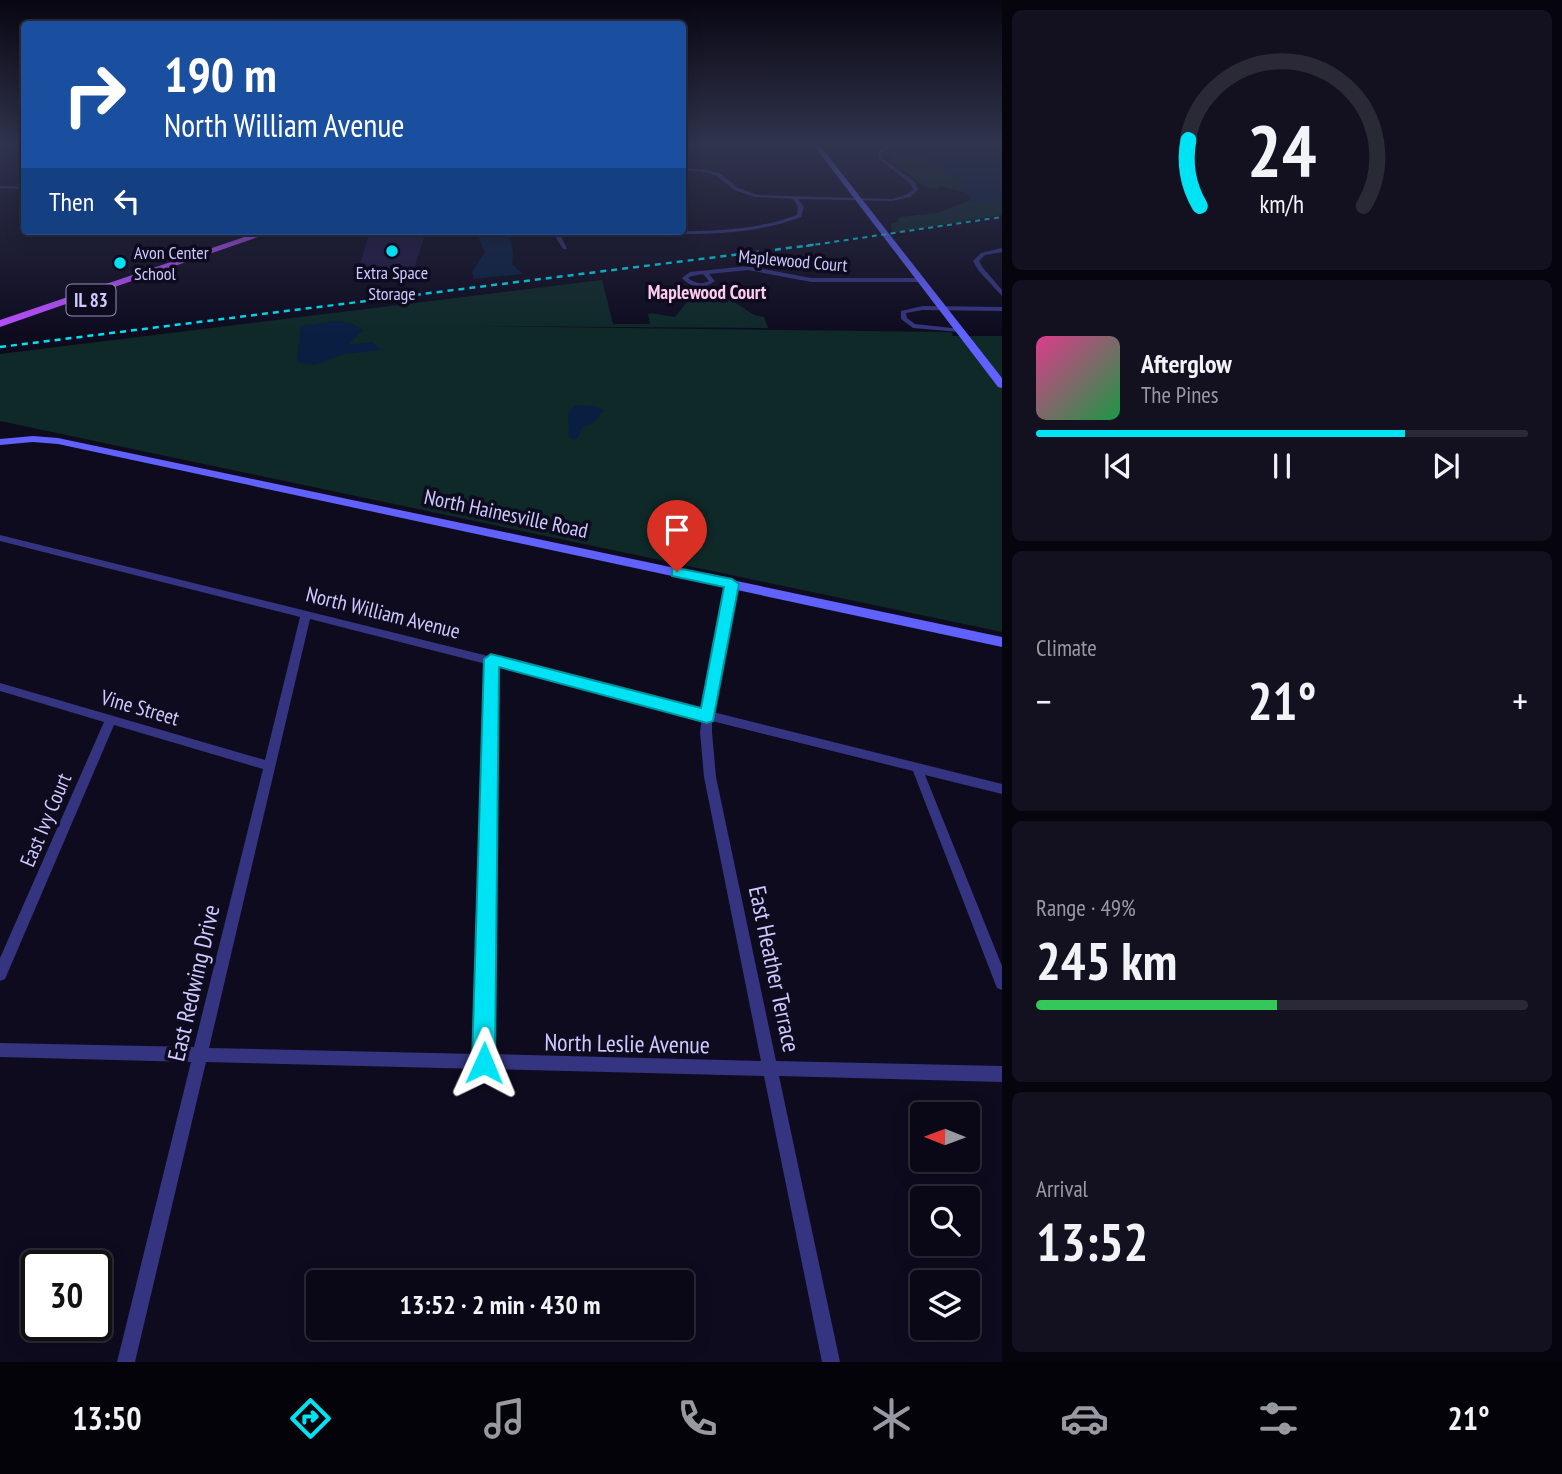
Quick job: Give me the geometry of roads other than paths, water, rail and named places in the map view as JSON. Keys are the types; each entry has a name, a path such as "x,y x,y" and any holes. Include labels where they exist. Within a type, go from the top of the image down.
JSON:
{"main road":[{"path":"862,207 1002,385"},
{"name":"IL 83","path":"0,332 173,270 180,264 260,235"},
{"path":"0,324 167,265 180,264"},
{"name":"North Hainesville Road","path":"0,442 33,439 58,441 1002,642"}],"street":[{"path":"686,232 792,220 802,212 799,207"},
{"path":"560,235 565,248"},
{"path":"1002,250 983,254 976,261 1002,294"},
{"name":"Maplewood Court","path":"705,273 748,268 811,280 920,280"},
{"path":"958,329 913,326 902,315 903,312 923,308 1002,309"},
{"name":"North William Avenue","path":"0,538 1002,789"},
{"name":"East Heather Terrace","path":"732,584 707,716 710,777 831,1362"},
{"name":"East Redwing Drive","path":"126,1362 306,614"},
{"path":"484,1063 491,659"},
{"name":"Vine Street","path":"0,687 270,766"},
{"name":"East Ivy Court","path":"0,974 111,719"},
{"path":"917,768 1002,983"},
{"name":"North Leslie Avenue","path":"0,1050 1002,1074"}],"water":[{"path":"506,235 512,247 512,264 523,274 474,279 472,272 485,252 478,236"},
{"path":"336,321 351,323 363,330 348,345 373,342 381,350 345,354 315,365 299,363 297,360 301,326"},
{"path":"575,405 594,406 604,410 593,423 582,427 578,438 573,440 569,437 568,413"}],"railway":[{"path":"817,244 1002,217"},
{"path":"0,347 817,244"},
{"path":"806,246 817,244"}],"place":[{"name":"Extra Space Storage","path":"392,251"},
{"name":"Avon Center School","path":"120,263"}],"district":[{"name":"Maplewood Court","path":"707,292"}]}
